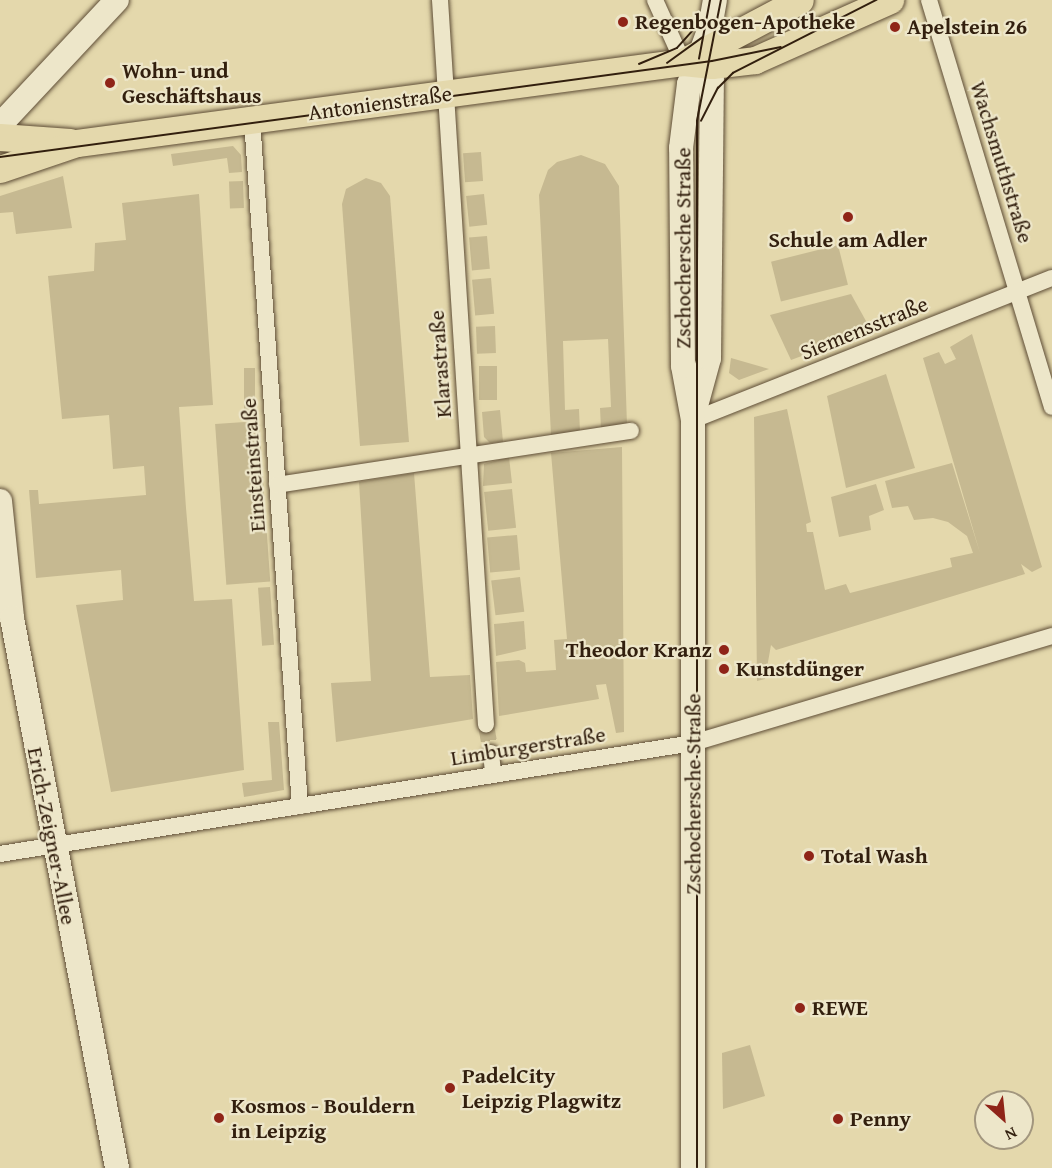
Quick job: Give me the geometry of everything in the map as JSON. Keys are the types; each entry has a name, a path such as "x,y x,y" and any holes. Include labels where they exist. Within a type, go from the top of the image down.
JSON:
{"main road":[{"path":"0,125 117,0"},
{"path":"701,56 715,0"},
{"name":"Antonienstraße","path":"701,56 794,0"},
{"name":"Antonienstraße","path":"0,169 77,143 445,94 701,56 755,60 890,0"},
{"name":"Zschochersche Straße","path":"693,420 709,358 712,148 701,56"},
{"name":"Zschochersche Straße","path":"693,1168 693,420 683,366 681,148 701,56"},
{"name":"Antonienstraße","path":"0,137 36,137 77,143"},
{"name":"Erich-Zeigner-Allee","path":"0,501 12,618 53,846 117,1168"}],"street":[{"name":"Klarastraße","path":"440,0 486,725"},
{"path":"655,0 701,56"},
{"name":"Wachsmuthstraße","path":"929,0 1052,407"},
{"name":"Einsteinstraße","path":"252,120 300,806"},
{"name":"Siemensstraße","path":"693,420 1052,278"},
{"path":"277,486 469,454 632,431"},
{"name":"Limburgerstraße","path":"0,854 493,773 693,743 1052,636"},
{"path":"491,753 493,773"}],"shaded area":[{"path":"233,146 241,155 242,172 229,173 227,158 173,166 171,154"},
{"path":"481,152 483,181 465,182 463,153"},
{"path":"581,155 605,164 619,186 627,425 601,429 600,408 611,407 608,339 563,341 565,410 579,409 580,432 551,435 539,195 548,170 557,162"},
{"path":"63,176 72,228 16,234 13,212 0,213 0,196"},
{"path":"366,178 381,183 390,196 409,442 360,446 342,204 346,189"},
{"path":"229,181 243,181 244,208 230,208"},
{"path":"199,194 213,405 179,407 186,508 194,601 232,599 244,770 111,792 76,605 123,600 121,570 36,578 29,490 38,490 39,504 146,495 144,466 113,469 109,415 62,419 48,276 94,271 95,243 126,240 122,203"},
{"path":"484,194 487,225 469,227 466,196"},
{"path":"487,236 490,269 472,270 469,238"},
{"path":"838,245 848,285 781,301 771,262"},
{"path":"491,278 494,314 475,316 472,280"},
{"path":"851,294 871,330 791,360 770,315"},
{"path":"495,326 496,353 477,354 476,327"},
{"path":"972,334 1042,567 1032,572 1021,564 1025,574 776,650 771,645 765,679 757,681 754,417 787,409 811,522 806,524 807,532 813,532 825,590 846,584 850,593 952,567 950,558 973,553 967,536 948,522 933,518 914,520 908,506 892,508 885,481 952,463 980,553 923,358 939,352 945,364 956,359 950,347"},
{"path":"731,358 769,369 739,380 729,373"},
{"path":"479,366 497,366 497,400 479,400"},
{"path":"244,368 255,368 255,414 244,414"},
{"path":"886,374 915,468 846,488 827,396"},
{"path":"500,410 503,442 490,443 484,437 482,412"},
{"path":"259,421 270,582 226,585 215,424"},
{"path":"622,447 624,732 616,733 606,684 596,685 599,699 499,716 496,662 519,660 525,663 526,672 556,670 554,640 567,639 551,453"},
{"path":"509,457 512,483 483,486 484,464"},
{"path":"414,473 430,677 470,675 473,719 336,742 331,683 371,681 359,482"},
{"path":"876,484 884,510 869,516 871,530 839,537 831,497"},
{"path":"512,489 516,528 488,531 484,492"},
{"path":"517,535 520,570 490,572 487,538"},
{"path":"520,577 524,612 495,615 491,581"},
{"path":"270,587 274,645 262,646 258,588"},
{"path":"524,621 526,649 496,656 494,624"},
{"path":"268,722 279,722 284,790 244,797 242,783 272,780"},
{"path":"750,1045 765,1096 723,1109 722,1053"}],"tunnel":[{"path":"486,725 491,753"}],"tram line":[{"path":"699,59 710,0"},
{"path":"697,1168 697,121 721,0"},
{"path":"701,121 718,88 733,73 876,0"},
{"path":"639,64 677,48 703,19"},
{"path":"667,63 703,37"},
{"path":"0,157 712,61 781,47"}],"place":[{"name":"Regenbogen-Apotheke","path":"623,22"},
{"name":"Apelstein 26","path":"895,27"},
{"name":"Wohn- und Geschäftshaus","path":"110,83"},
{"name":"Schule am Adler","path":"848,217"},
{"name":"Theodor Kranz","path":"724,650"},
{"name":"Kunstdünger","path":"724,669"},
{"name":"Total Wash","path":"809,856"},
{"name":"REWE","path":"800,1008"},
{"name":"PadelCity Leipzig Plagwitz","path":"450,1088"},
{"name":"Kosmos - Bouldern in Leipzig","path":"219,1118"},
{"name":"Penny","path":"838,1119"}]}
